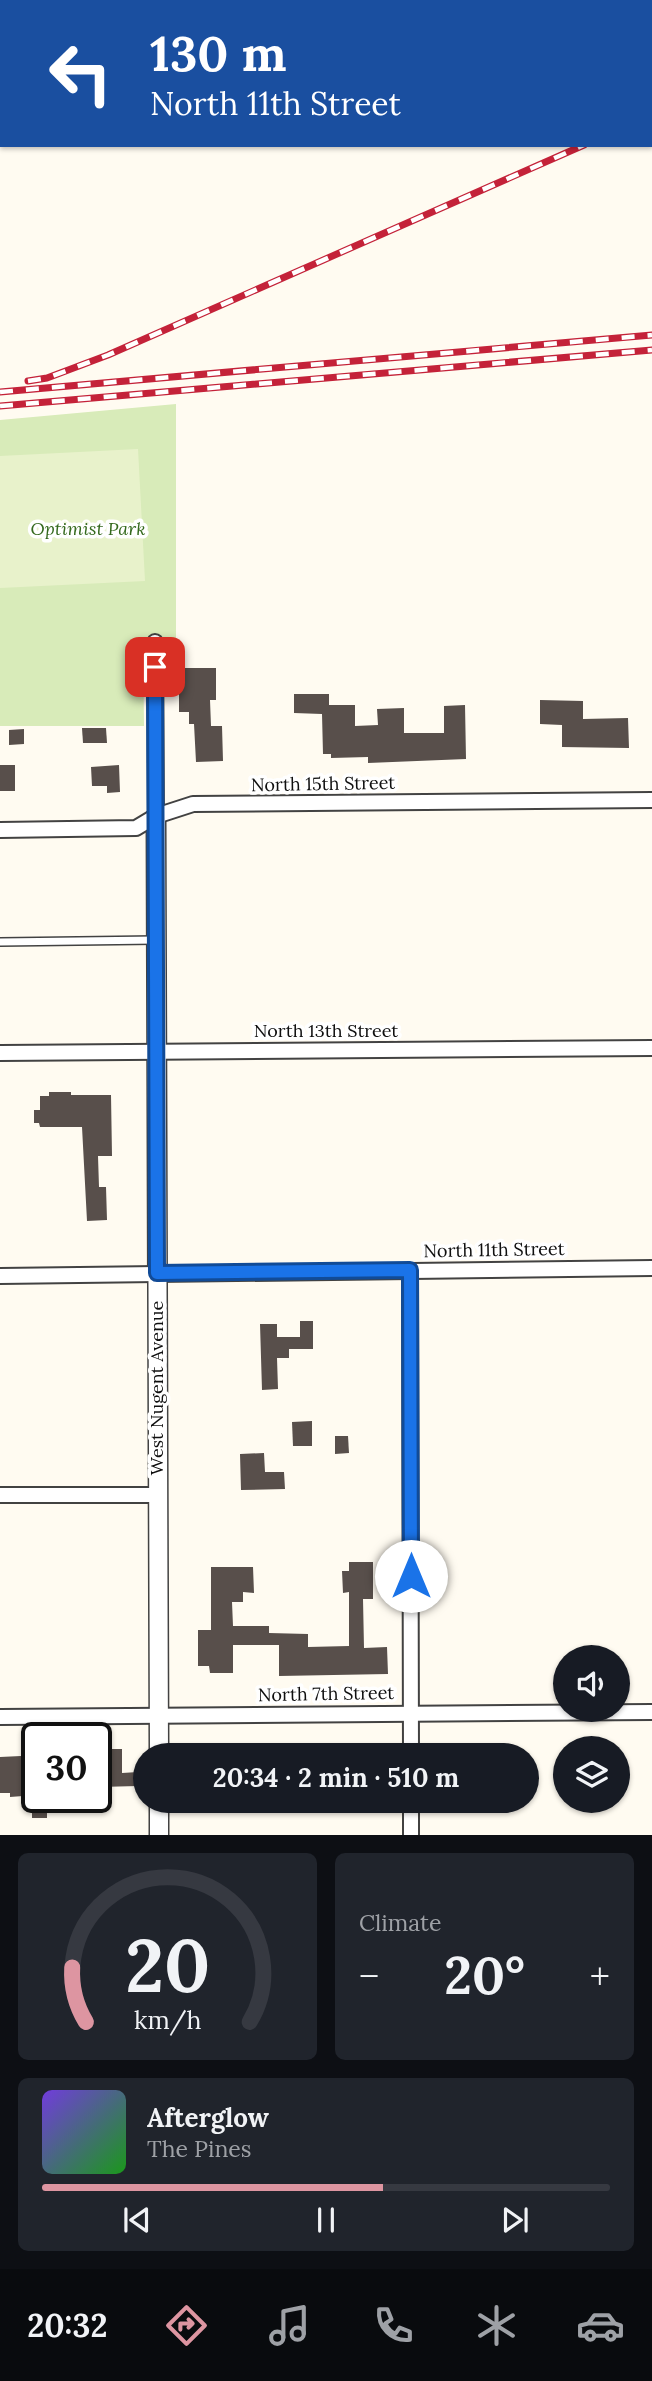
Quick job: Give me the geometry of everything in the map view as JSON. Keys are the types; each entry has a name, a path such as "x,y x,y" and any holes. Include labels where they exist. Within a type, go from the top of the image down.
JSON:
{"street":[{"name":"West Nugent Avenue","path":"155,642 159,1743"},
{"name":"North 15th Street","path":"0,830 136,828 156,816 193,804 652,800"},
{"name":"North 13th Street","path":"0,1053 652,1048"},
{"name":"North 11th Street","path":"0,1276 652,1268"},
{"path":"410,1270 411,1743"},
{"path":"0,1495 158,1495"},
{"name":"North 7th Street","path":"0,1717 652,1712"},
{"path":"159,1813 159,1835"},
{"path":"411,1813 411,1835"}],"lane":[{"path":"0,942 156,940"}],"green space":[{"name":"Optimist Park","path":"176,404 176,640 143,640 144,726 0,726 0,420"},
{"path":"138,449 145,581 0,588 0,456"}],"building":[{"path":"179,668 216,668 216,700 210,700 211,726 222,726 223,761 196,762 194,724 189,724 189,712 179,712"},
{"path":"294,694 329,694 329,705 355,705 355,726 378,725 377,709 404,708 404,733 444,733 444,706 465,705 466,759 368,763 368,757 331,758 331,754 323,754 322,714 294,713"},
{"path":"540,700 583,701 583,719 628,718 629,748 562,747 562,725 540,724"},
{"path":"82,728 106,728 107,743 83,743"},
{"path":"24,729 24,744 9,745 9,730"},
{"path":"0,765 15,765 15,791 0,791"},
{"path":"119,765 120,792 107,793 107,786 92,786 91,767"},
{"path":"49,1092 111,1095 112,1156 98,1156 99,1187 106,1187 107,1220 87,1221 82,1127 40,1127 39,1123 34,1123 34,1110 40,1110 40,1096 49,1096"},
{"path":"300,1321 313,1321 313,1349 289,1349 289,1358 277,1358 278,1389 262,1390 260,1324 277,1324 277,1337 300,1337"},
{"path":"312,1421 312,1446 293,1446 292,1422"},
{"path":"335,1436 348,1436 349,1453 335,1454"},
{"path":"264,1453 265,1472 284,1472 285,1489 241,1490 240,1454"},
{"path":"349,1562 373,1562 373,1599 363,1599 364,1648 387,1647 388,1674 279,1676 279,1645 233,1645 233,1673 210,1673 209,1666 198,1666 198,1630 211,1630 211,1567 253,1567 254,1593 243,1592 243,1602 232,1602 233,1626 269,1626 269,1633 308,1634 308,1647 349,1646 349,1592 343,1593 342,1571 349,1571"},
{"path":"112,1749 122,1749 122,1773 133,1772 133,1786 112,1787"},
{"path":"21,1756 21,1796 10,1797 10,1793 0,1793 0,1757"},
{"path":"32,1813 47,1813 47,1818 32,1818"}],"railway":[{"path":"28,381 47,378 108,355 579,147"},
{"path":"0,392 652,335"},
{"path":"0,406 652,350"}],"route":[{"path":"155,667 157,1273 410,1270 411,1576"}]}
